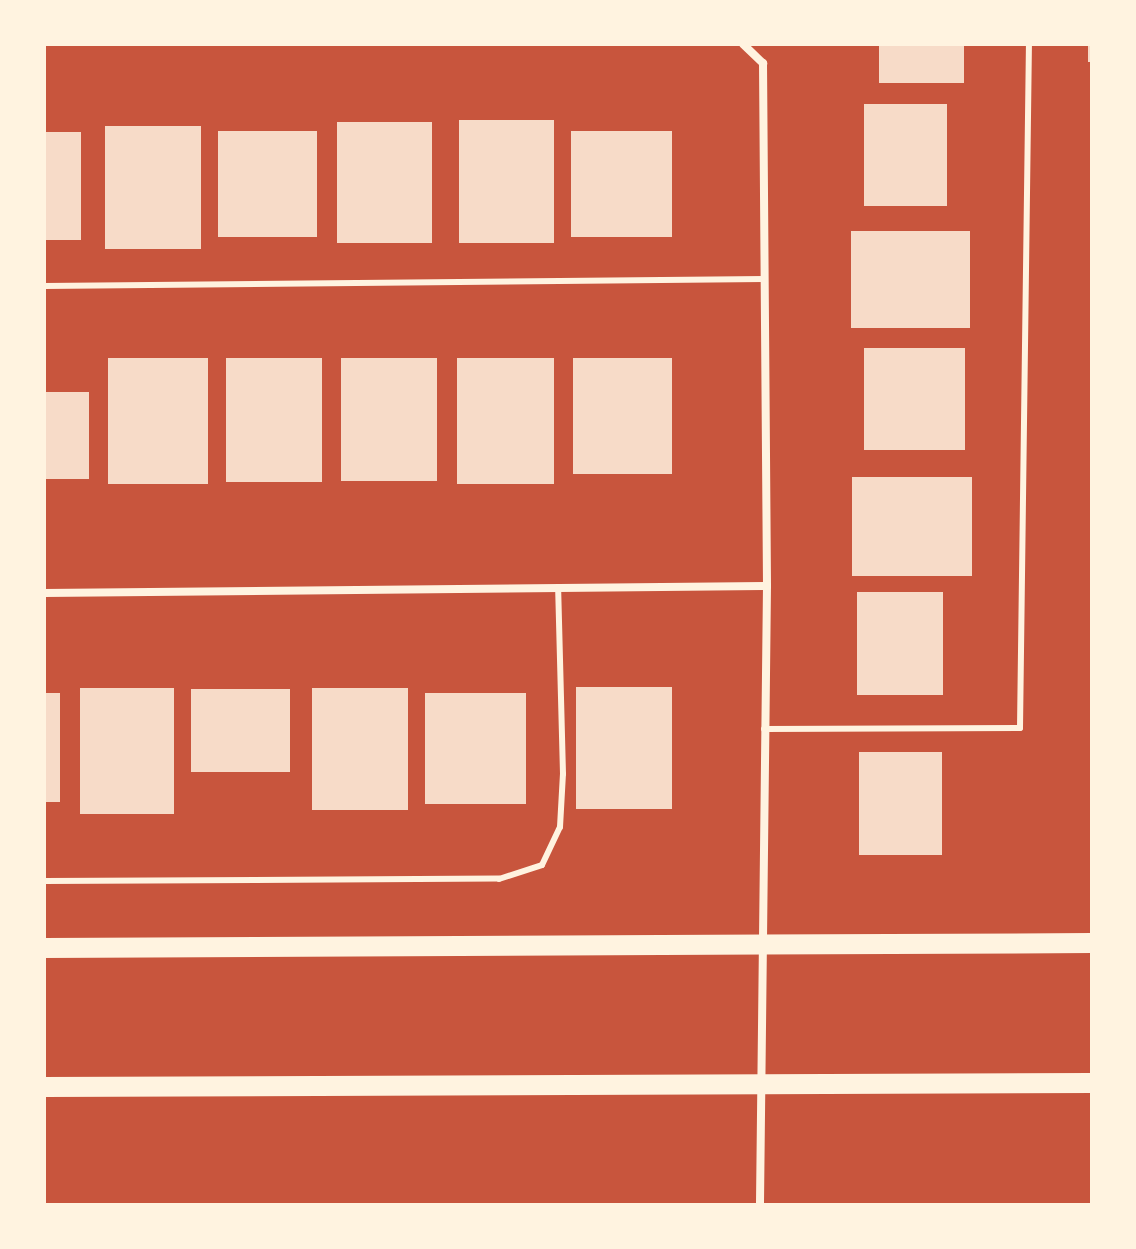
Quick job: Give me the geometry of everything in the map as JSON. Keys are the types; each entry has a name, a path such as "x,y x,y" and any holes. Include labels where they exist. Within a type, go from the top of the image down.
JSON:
{"main road":[{"path":"44,948 1092,943"},
{"path":"44,1087 1092,1083"}],"street":[{"path":"743,44 763,63 767,586 759,945 760,1205"},
{"path":"44,593 767,586"}],"lane":[{"path":"764,729 1020,728 1029,44"},
{"path":"44,286 765,279"},
{"path":"44,881 499,879 542,865 560,827 563,774 558,589"}],"building":[{"path":"879,44 964,44 964,83 879,83"},
{"path":"1088,44 1092,44 1092,62 1088,62"},
{"path":"864,104 947,104 947,206 864,206"},
{"path":"459,120 554,120 554,243 459,243"},
{"path":"337,122 432,122 432,243 337,243"},
{"path":"105,126 201,126 201,249 105,249"},
{"path":"218,131 317,131 317,237 218,237"},
{"path":"571,131 672,131 672,237 571,237"},
{"path":"44,132 81,132 81,240 44,240"},
{"path":"851,231 970,231 970,328 851,328"},
{"path":"864,348 965,348 965,450 864,450"},
{"path":"108,358 208,358 208,484 108,484"},
{"path":"226,358 322,358 322,482 226,482"},
{"path":"341,358 437,358 437,481 341,481"},
{"path":"457,358 554,358 554,484 457,484"},
{"path":"573,358 672,358 672,474 573,474"},
{"path":"44,392 89,392 89,479 44,479"},
{"path":"852,477 972,477 972,576 852,576"},
{"path":"857,592 943,592 943,695 857,695"},
{"path":"576,687 672,687 672,809 576,809"},
{"path":"80,688 174,688 174,814 80,814"},
{"path":"312,688 408,688 408,810 312,810"},
{"path":"191,689 290,689 290,772 191,772"},
{"path":"44,693 60,693 60,802 44,802"},
{"path":"425,693 526,693 526,804 425,804"},
{"path":"859,752 942,752 942,855 859,855"}]}
